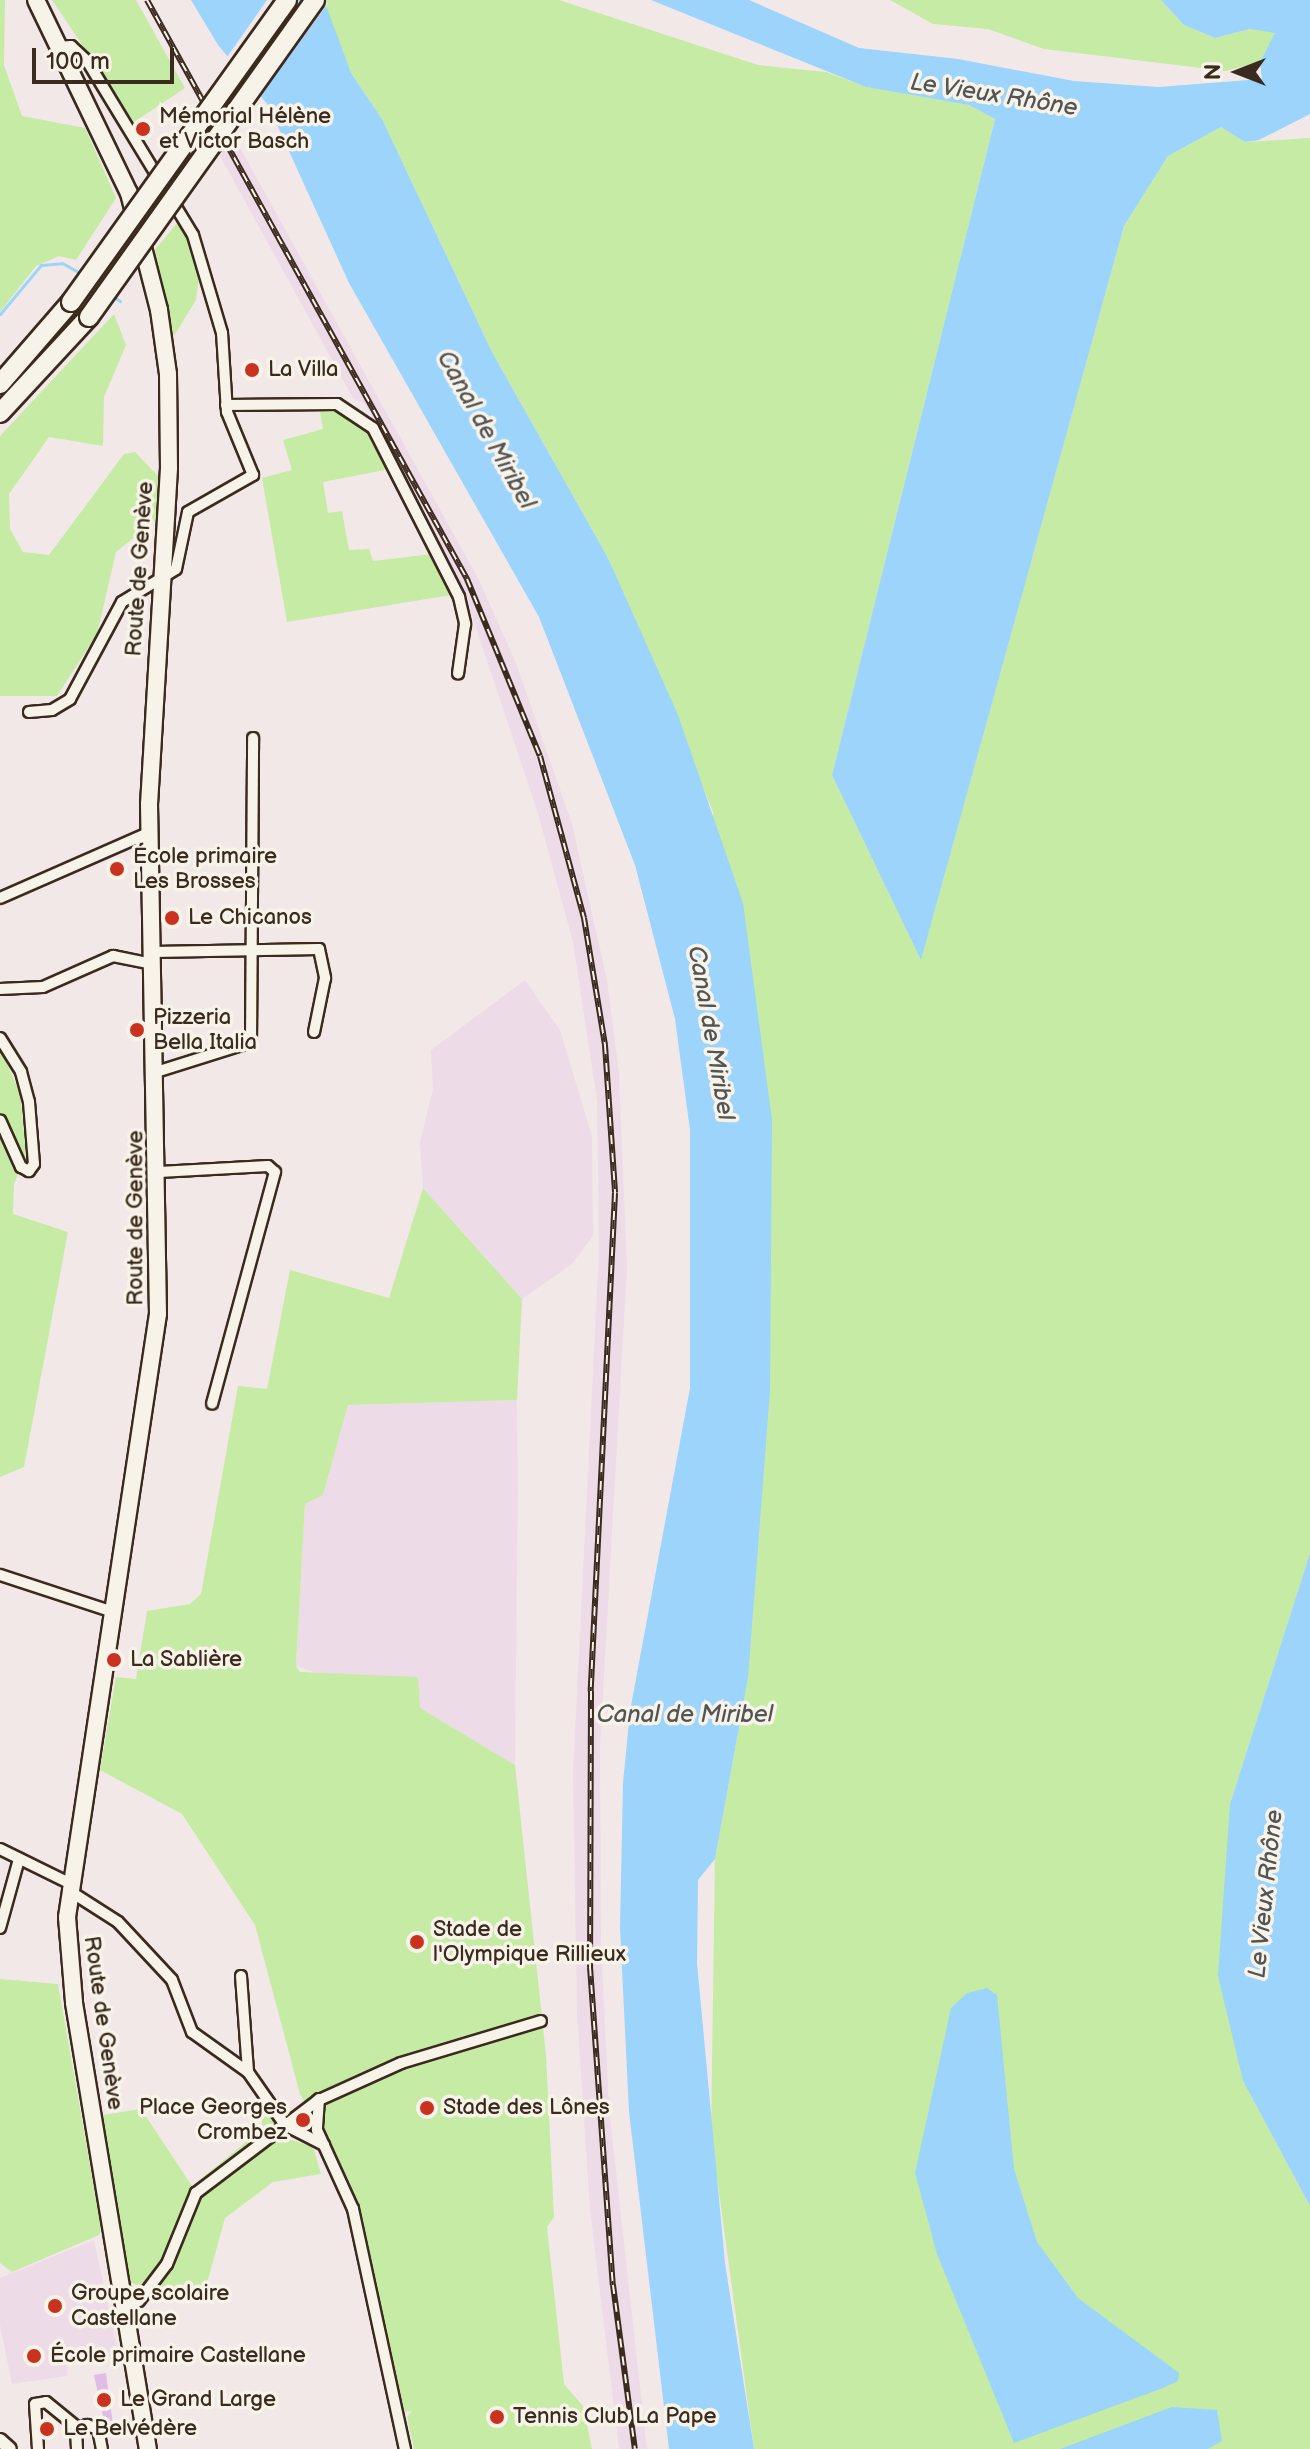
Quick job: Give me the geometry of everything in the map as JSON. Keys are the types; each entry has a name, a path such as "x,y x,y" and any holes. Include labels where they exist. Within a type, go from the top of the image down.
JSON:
{"highway":[{"path":"0,384 71,302 287,0"},
{"path":"0,413 89,317 315,0"}],"main road":[{"name":"Route de Genève","path":"36,0 138,218 159,310 168,387 150,832 159,1172 158,1314 68,1886 69,1966 148,2449"}],"street":[{"path":"29,712 52,710 70,699 122,602 150,580 162,581 176,569 184,516 253,475 226,405 222,333 193,235 87,61 71,46 59,47"},
{"path":"226,405 337,404 373,428 459,597 465,624 458,674"},
{"path":"156,1072 251,1042 253,738"},
{"path":"0,898 150,832"},
{"path":"0,989 43,987 113,956 153,958 315,947 326,969 314,1032"},
{"path":"0,1038 27,1093 34,1152 29,1171 21,1167 0,1120"},
{"path":"159,1172 268,1166 275,1172 212,1404"},
{"path":"0,1575 113,1612"},
{"path":"0,1849 68,1886 118,1922 172,1980 192,2032 248,2072 285,2125 324,2145"},
{"path":"0,1928 19,1859"},
{"path":"241,1976 248,2072"},
{"path":"123,2304 139,2301 167,2264 196,2193 319,2099 401,2063 541,2021"},
{"path":"319,2099 315,2115 324,2145 353,2209 405,2449"},
{"path":"38,2449 35,2404 46,2402 78,2428 98,2429 102,2449"},
{"path":"77,2449 78,2428"},
{"path":"0,2440 10,2449"}],"shaded area":[{"path":"233,135 479,580 516,663 572,824 607,980 619,1073 627,1267 600,1748 601,1942 609,2107 647,2449 619,2449 590,2210 577,2014 573,1773 599,1250 597,1101 573,942 537,810 464,592 392,449 364,403 353,398 219,154"},
{"path":"525,980 560,1030 592,1136 593,1236 571,1265 522,1299 423,1188 420,1142 433,1089 431,1050"},
{"path":"517,1400 515,1765 420,1708 296,1666 305,1504 323,1494 348,1405"},
{"name":"Groupe scolaire Castellane","path":"94,2240 119,2356 67,2363 68,2376 12,2384 0,2325 0,2278"}],"green space":[{"path":"0,0 5,0 4,65 22,116 85,128 116,198 76,260 59,256 36,266 0,312"},
{"path":"52,0 136,0 185,88 134,122"},
{"path":"321,0 559,0 758,65 826,72 867,87 969,105 995,119 832,775 921,959 1124,226 1168,156 1221,127 1245,142 1310,138 1310,1553 1230,1804 1243,2081 1310,2206 1310,2449 754,2449 711,2134 715,1859 748,1678 713,812 608,558 492,352 382,119 351,73"},
{"path":"890,0 1161,0 1184,25 1215,38 1250,29 1276,32 1260,62 1226,71 1044,49 988,29 933,24"},
{"path":"182,217 195,245 203,246 196,300 174,336 154,251"},
{"path":"114,314 126,345 104,397 103,446 49,437 9,494 10,529 23,552 49,555 124,454 135,452 158,476 157,519 116,552 97,634 57,696 0,696 0,436"},
{"path":"328,406 343,409 371,430 390,469 323,482 328,513 342,511 349,550 369,549 373,561 432,554 451,595 287,622 262,478 292,470 283,440 323,429 320,412"},
{"path":"0,1049 20,1093 26,1154 14,1184 13,1214 68,1232 24,1467 0,1477"},
{"path":"423,1188 522,1299 517,1400 348,1405 323,1495 305,1504 296,1666 300,1672 418,1677 420,1708 515,1765 546,2055 554,2217 547,2227 564,2384 583,2406 592,2449 414,2449 407,2417 412,2411 405,2412 350,2183 300,2094 255,1925 182,1814 100,1770 116,1677 136,1679 147,1611 190,1604 201,1594 238,1386 267,1389 290,1270 389,1298"},
{"path":"0,1979 58,1984 101,2228 99,2235 12,2272 0,2263"},
{"path":"262,2100 286,2138 313,2147 321,2174 273,2182 225,2218 207,2283 151,2300 144,2287 128,2282 103,2115 141,2109 192,2186 262,2129"}],"water":[{"name":"Canal de Miribel","path":"191,0 321,0 327,8 351,73 382,119 492,352 608,558 678,715 743,903 772,1120 770,1391 748,1678 715,1859 698,1880 697,1963 725,2263 754,2449 669,2449 629,2112 620,1928 623,1783 630,1711 690,1388 690,1130 675,1019 635,865 539,617 349,283 268,105 218,45"},
{"path":"651,0 749,0 859,48 958,59 1074,81 1158,87 1262,79 1260,62 1275,33 1250,29 1215,38 1184,25 1161,0 1310,0 1310,114 1259,140 1245,142 1221,127 1168,156 1124,226 921,960 832,775 995,119 969,105 866,87"},
{"name":"Le Vieux Rhône","path":"1310,1553 1310,2206 1243,2081 1218,1976 1230,1804"},
{"path":"987,1988 997,1995 1014,2169 1037,2242 1078,2298 1179,2373 1178,2381 1163,2388 1014,2443 937,2254 915,2173 951,2008 967,1993"},
{"path":"1172,2407 1217,2410 1222,2441 1208,2449 1060,2449"}],"pier":[{"path":"267,0 328,3 258,99 227,57"}],"building":[{"name":"Le Grand Large","path":"106,2373 113,2424 105,2426 94,2375"}],"waterway":[{"path":"0,314 41,265 62,263 82,274"},
{"path":"111,295 120,301"}],"railway":[{"path":"147,0 467,579 540,756 584,918 605,1045 615,1193 591,1691 590,1967 613,2285 635,2449"}],"place":[{"name":"Mémorial Hélène et Victor Basch","path":"143,129"},
{"name":"La Villa","path":"252,370"},
{"name":"École primaire Les Brosses","path":"117,869"},
{"name":"Le Chicanos","path":"172,918"},
{"name":"Pizzeria Bella Italia","path":"137,1030"},
{"name":"La Sablière","path":"114,1660"},
{"name":"Stade de l'Olympique Rillieux","path":"417,1942"},
{"name":"Stade des Lônes","path":"427,2108"},
{"name":"Place Georges Crombez","path":"303,2120"},
{"name":"Groupe scolaire Castellane","path":"55,2306"},
{"name":"École primaire Castellane","path":"34,2356"},
{"name":"Le Grand Large","path":"104,2400"},
{"name":"Tennis Club La Pape","path":"497,2417"},
{"name":"Le Belvédère","path":"47,2429"}]}
